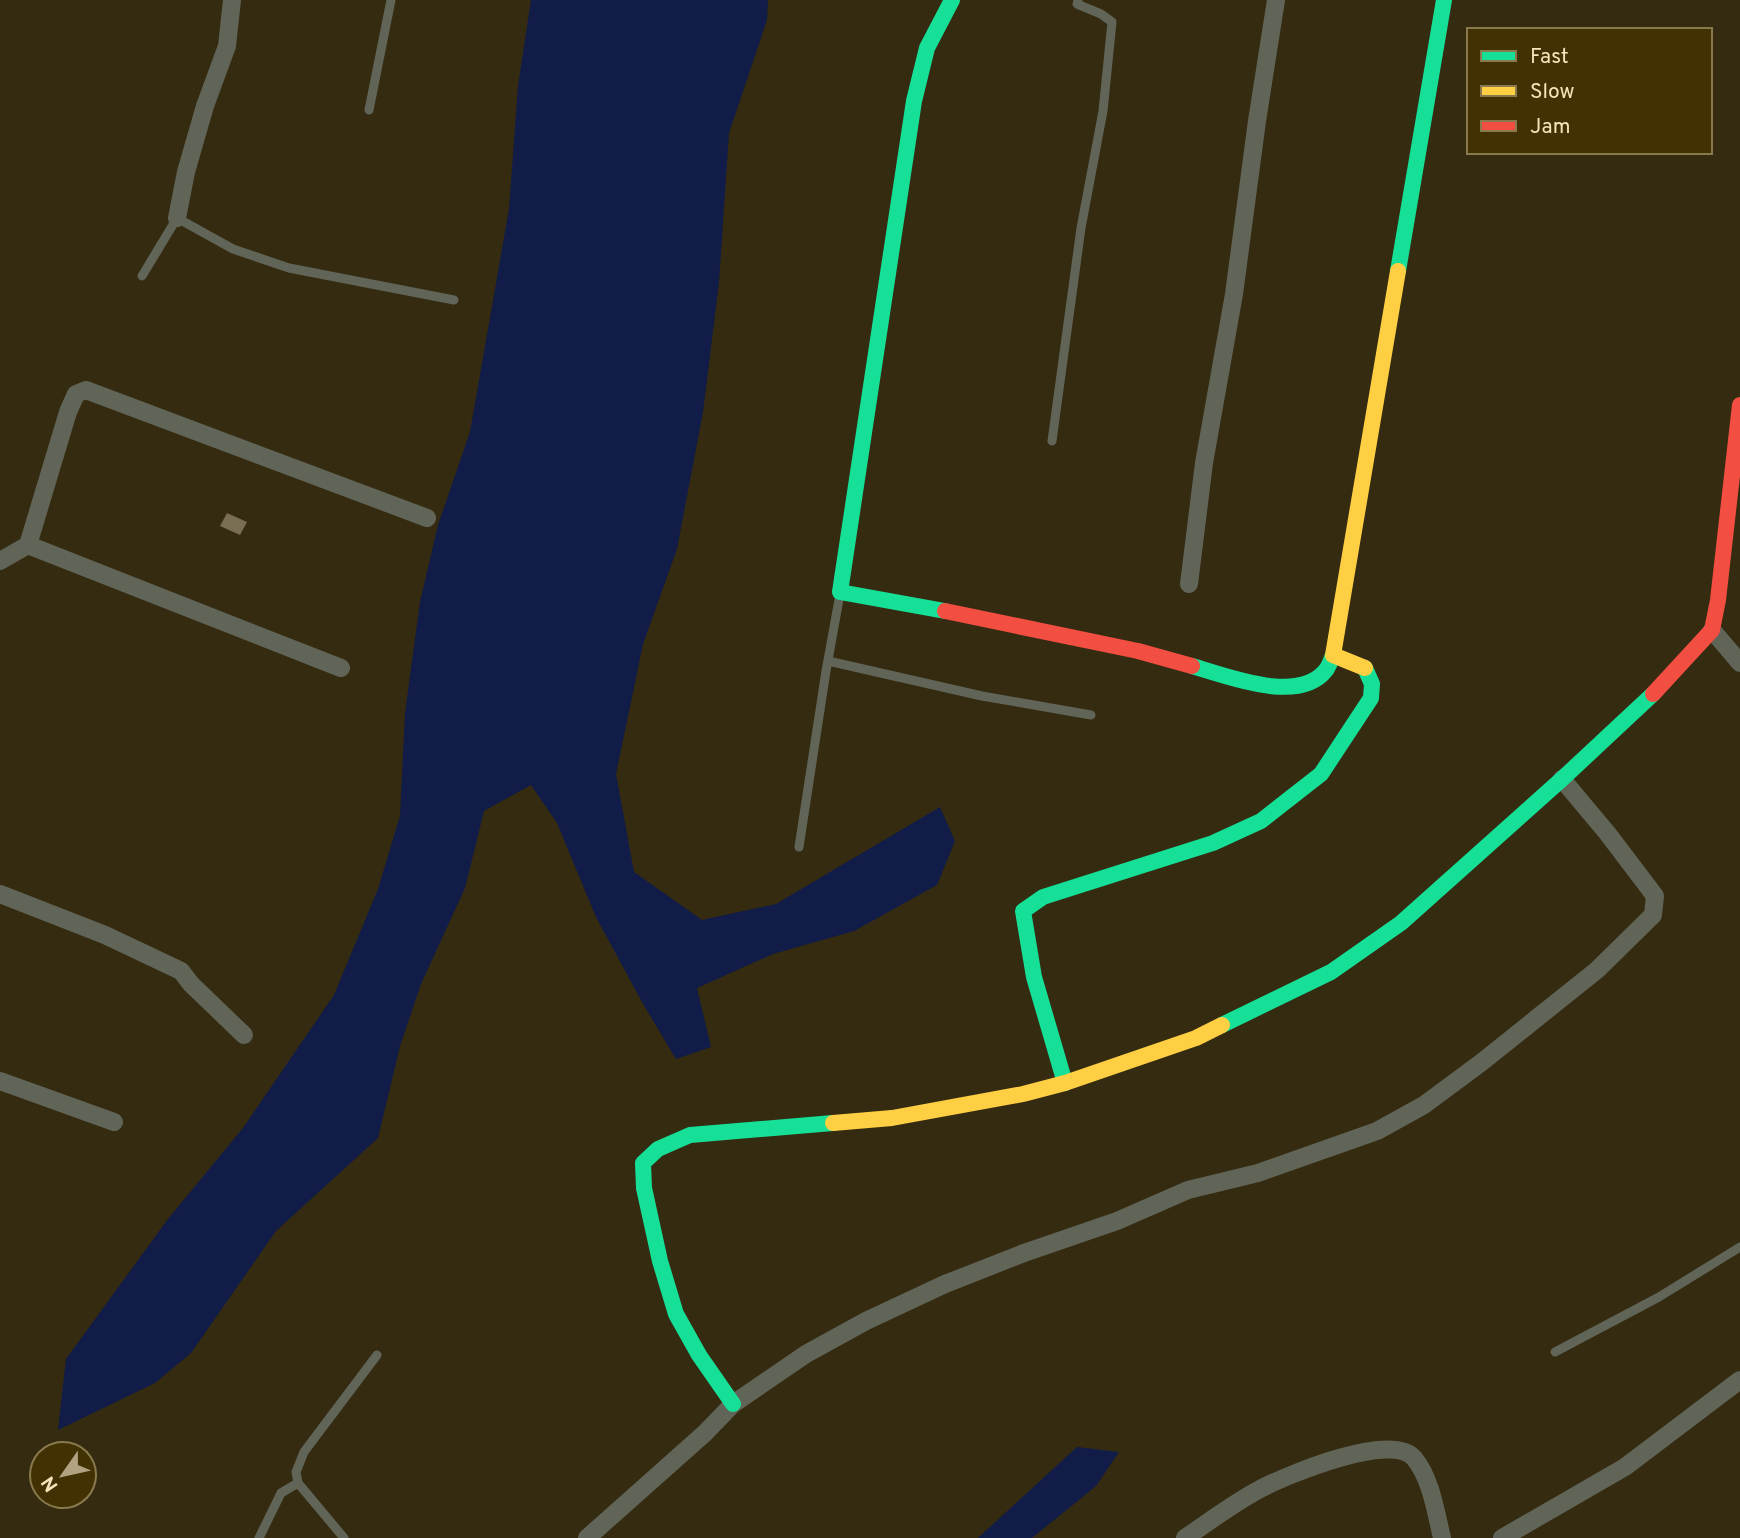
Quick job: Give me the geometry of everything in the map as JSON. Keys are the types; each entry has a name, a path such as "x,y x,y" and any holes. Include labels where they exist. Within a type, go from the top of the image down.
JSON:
{"street":[{"path":"177,218 186,172 205,106 227,46 232,0"},
{"path":"952,0 922,57 840,593 936,609 1138,651 1250,682 1291,688 1309,682 1325,671 1334,655 1444,0"},
{"path":"1189,584 1204,463 1234,294 1276,0"},
{"path":"0,561 28,545 68,412 76,394 86,390 428,518"},
{"path":"733,1404 699,1355 676,1314 649,1212 643,1163 658,1149 690,1135 892,1118 1023,1094 1065,1083 1196,1038 1331,972 1401,923 1562,779 1656,691 1712,630 1718,600 1740,405"},
{"path":"28,545 341,668"},
{"path":"1712,630 1740,663"},
{"path":"1065,1083 1026,945 1023,911 1043,897 1213,844 1261,821 1321,774 1371,698 1372,684 1364,667 1334,655"},
{"path":"587,1538 705,1433 733,1404 806,1354 866,1321 945,1284 1116,1221 1188,1190 1258,1173 1377,1131 1424,1105 1482,1062 1597,970 1653,915 1655,896 1562,779"},
{"path":"0,894 105,935 181,971 244,1035"},
{"path":"0,1081 114,1122"},
{"path":"1502,1538 1625,1467 1740,1380"},
{"path":"1185,1538 1262,1489 1330,1461 1388,1449 1404,1451 1413,1457 1423,1474 1443,1538"}],"lane":[{"path":"369,110 391,0"},
{"path":"1052,441 1081,228 1103,111 1112,22 1101,13 1077,4 1078,0"},
{"path":"142,276 177,218 233,249 289,268 454,300"},
{"path":"799,847 840,593"},
{"path":"828,661 982,696 1091,715"},
{"path":"1555,1352 1659,1297 1740,1247"},
{"path":"344,1538 298,1483 296,1472 304,1452 377,1355"},
{"path":"259,1538 281,1493 298,1483"}],"water":[{"path":"531,0 768,0 767,20 729,133 719,282 703,412 677,549 643,644 616,774 634,872 702,920 776,904 940,807 955,841 937,885 854,931 773,954 697,988 711,1047 676,1059 596,917 557,823 531,785 484,811 465,888 421,984 400,1046 378,1138 276,1231 191,1353 155,1383 58,1430 66,1359 168,1219 243,1128 334,995 378,889 400,816 405,713 420,602 438,525 470,432 509,209 518,86"},
{"path":"1077,1447 1119,1452 1096,1486 1032,1538 978,1538"}],"building":[{"path":"227,513 247,522 240,535 220,526"}],"traffic: fast":[{"path":"945,611 840,592 914,101 927,48 952,0"},
{"path":"1398,271 1444,0"},
{"path":"1192,666 1262,685 1299,686 1314,680 1326,670 1333,655"},
{"path":"1065,1083 1034,977 1023,911 1043,897 1213,843 1261,821 1321,774 1371,698 1372,684 1365,668"},
{"path":"1222,1025 1331,972 1401,923 1653,694"},
{"path":"733,1404 699,1355 676,1314 660,1261 644,1188 643,1163 658,1149 690,1135 833,1123"}],"traffic: slow":[{"path":"1365,668 1333,655 1398,271"},
{"path":"833,1123 892,1118 1023,1094 1065,1083 1196,1038 1222,1025"}],"traffic: jam":[{"path":"1653,694 1712,630 1718,600 1740,405"},
{"path":"945,611 1138,651 1192,666"}]}
